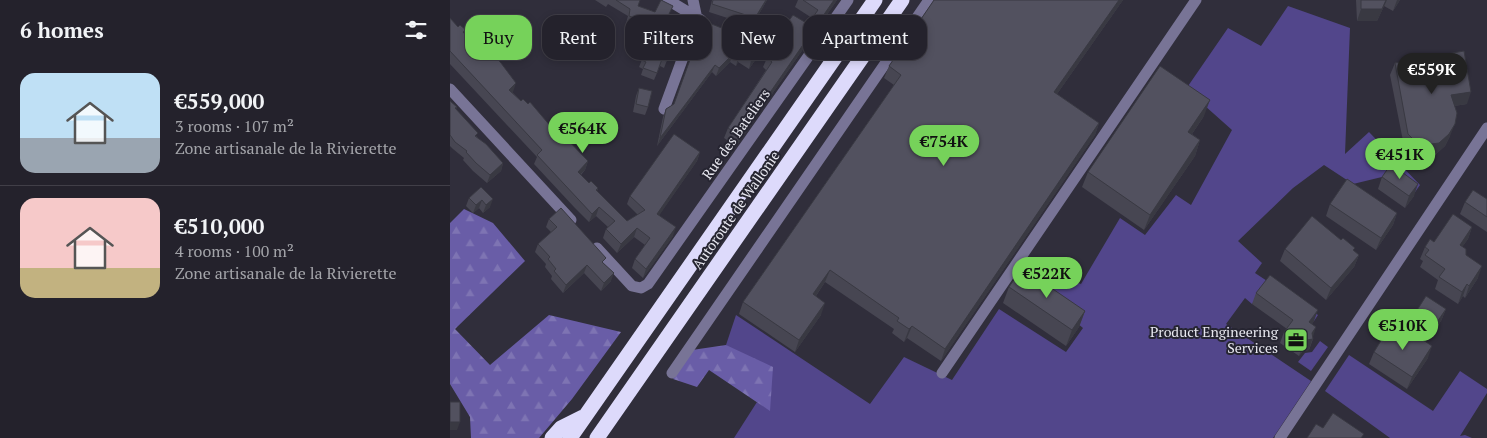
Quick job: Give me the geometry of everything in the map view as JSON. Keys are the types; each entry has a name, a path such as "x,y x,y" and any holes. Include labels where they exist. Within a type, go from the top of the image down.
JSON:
{"highway":[{"name":"Autoroute de Wallonie","path":"570,438 875,0"},
{"name":"Autoroute de Wallonie","path":"597,438 902,0"},
{"path":"602,438 619,406"},
{"path":"552,438 561,428 585,417"}],"street":[{"path":"668,0 691,15"},
{"path":"693,0 696,15"},
{"name":"Rue des Bateliers","path":"450,89 632,286 642,288 648,284 848,0"},
{"path":"672,373 929,0"},
{"path":"942,373 1196,0"},
{"path":"664,108 682,60"},
{"path":"1280,438 1487,128"}],"shaded area":[{"path":"1288,6 1350,28 1345,154 1369,132 1420,185 1413,195 1386,176 1353,184 1324,165 1293,188 1238,241 1262,263 1255,273 1318,315 1314,321 1266,286 1252,304 1245,298 1226,324 1311,381 1273,438 734,438 757,402 770,410 726,345 736,315 870,404 904,357 952,380 999,309 1066,352 1083,328 1043,295 1057,275 1081,284 1120,218 1145,235 1176,195 1191,205 1232,130 1186,89 1228,28 1261,46"},
{"path":"1320,341 1328,347 1311,371 1298,362 1305,353 1312,352"},
{"path":"1349,355 1433,411 1460,371 1487,389 1487,393 1460,436 1465,435 1472,438 1390,438 1325,391"}],"green space":[{"path":"464,209 493,223 525,261 455,329 490,365 549,315 621,332 572,399 539,438 471,438 470,417 450,384 450,223"},
{"path":"726,345 773,367 770,411 709,370 697,387 673,379 692,350"}],"building":[{"path":"616,0 640,0 638,6 655,12 661,0 673,6 669,14 672,15 629,15 630,9"},
{"path":"713,0 766,0 757,15 746,15 712,4"},
{"path":"803,0 834,0 824,15 814,15 818,10"},
{"path":"934,0 1119,0 1054,92 1099,123 945,349 912,326 909,329 897,321 899,318 830,270 813,294 825,303 799,340 743,302 901,75 889,66 893,60 927,60 927,15 924,15"},
{"path":"1361,0 1386,0 1382,9 1361,9"},
{"path":"793,15 803,21 803,45 793,59"},
{"path":"450,18 458,27 460,25 465,29 463,32 465,34 465,60 498,60 516,83 509,90 521,101 523,99 528,104 530,102 558,135 564,139 565,137 588,161 578,172 589,183 591,181 598,188 596,190 627,221 645,210 630,196 674,134 700,152 657,214 676,227 646,269 635,259 650,238 637,228 621,244 606,229 615,221 599,207 592,214 537,155 542,150 450,51"},
{"path":"712,24 722,28 722,60 727,60 719,68 715,65 660,138 666,109 674,104 690,60 712,60"},
{"path":"1464,51 1471,92 1451,95 1457,113 1455,124 1449,134 1439,143 1424,145 1415,141 1408,134 1395,63"},
{"path":"642,60 662,60 657,73 643,68 646,62"},
{"path":"770,60 793,60 740,136 728,128 772,62"},
{"path":"1160,66 1210,100 1188,132 1200,140 1150,215 1088,172"},
{"path":"639,88 652,91 648,107 636,104"},
{"path":"450,101 478,133 475,136 486,144 503,163 490,175 450,135"},
{"path":"1391,164 1418,184 1409,196 1382,177"},
{"path":"1347,179 1397,213 1381,238 1330,204"},
{"path":"481,187 493,199 486,205 482,200 476,205 469,198"},
{"path":"1473,190 1487,199 1487,217 1465,202"},
{"path":"561,208 606,258 602,262 614,273 604,283 587,265 566,285 554,271 556,269 548,259 550,257 538,244 557,227 549,219"},
{"path":"1453,214 1472,227 1460,245 1466,249 1466,255 1482,266 1469,286 1467,284 1462,292 1439,277 1445,269 1425,255 1429,250 1425,247 1430,239 1434,242"},
{"path":"1312,216 1341,240 1343,238 1355,248 1353,250 1359,255 1331,288 1285,249"},
{"path":"1022,268 1085,311 1072,330 1009,287"},
{"path":"1270,275 1318,310 1309,322 1316,327 1312,333 1313,339 1307,340 1303,345 1284,332 1293,320 1256,293"},
{"path":"1426,296 1446,309 1433,328 1414,315"},
{"path":"1390,326 1410,339 1414,334 1432,346 1412,377 1374,352"},
{"path":"450,402 460,402 460,422 450,422"},
{"path":"1333,413 1364,434 1361,438 1307,438 1316,424 1323,428"}],"place":[{"name":"Product Engineering Services","path":"1296,340"}]}
